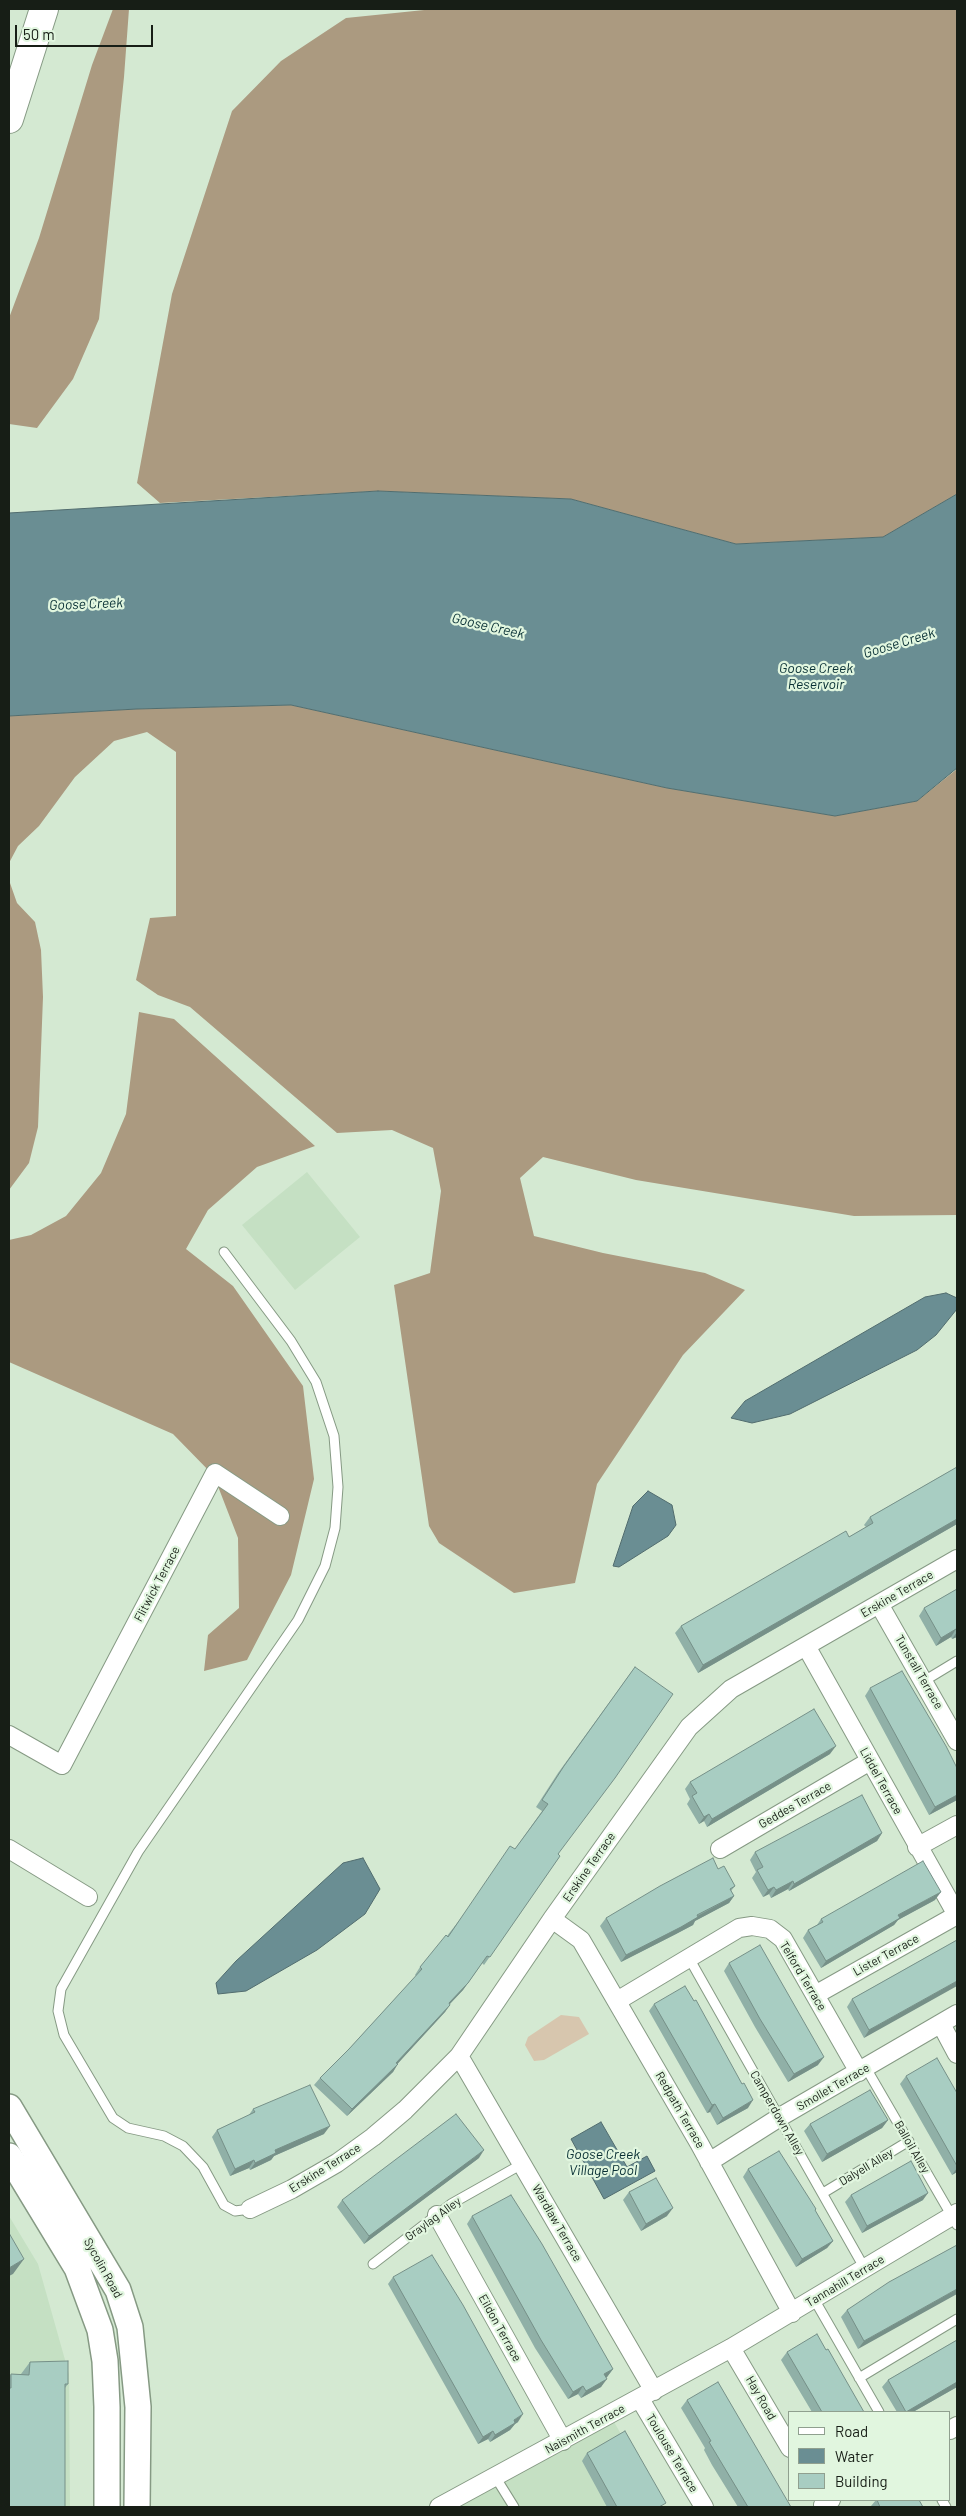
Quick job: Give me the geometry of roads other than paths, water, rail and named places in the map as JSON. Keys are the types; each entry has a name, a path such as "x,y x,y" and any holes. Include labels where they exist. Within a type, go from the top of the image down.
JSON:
{"highway":[{"path":"9,119 44,9"}],"main road":[{"name":"Sycolin Road","path":"9,2107 118,2290 130,2327 137,2398 137,2507"},
{"name":"Sycolin Road","path":"9,2156 77,2268 100,2330 105,2361 107,2407 107,2507"}],"street":[{"name":"Flitwick Terrace","path":"9,1735 62,1765 216,1472 280,1516"},
{"name":"Erskine Terrace","path":"250,2209 299,2185 337,2163 366,2142 405,2110 460,2056 552,1919 688,1727 731,1689 957,1559"},
{"name":"Tunstall Terrace","path":"879,1604 957,1741"},
{"name":"Liddel Terrace","path":"806,1646 917,1847 957,1915"},
{"name":"Geddes Terrace","path":"720,1849 870,1761"},
{"path":"917,1847 957,1825"},
{"path":"9,1849 88,1897"},
{"name":"Lister Terrace","path":"815,1995 957,1915"},
{"name":"Redpath Terrace","path":"552,1919 582,1940 709,2162 792,2313"},
{"name":"Telford Terrace","path":"616,2001 739,1928 752,1926 770,1929 783,1939 815,1995 863,2070"},
{"name":"Smollet Terrace","path":"709,2162 780,2117 957,2014"},
{"path":"941,2024 957,2054"},
{"name":"Wardlaw Terrace","path":"460,2056 522,2164 647,2395"},
{"name":"Eildon Terrace","path":"437,2215 563,2441"},
{"name":"Tannahill Terrace","path":"731,2348 956,2218"},
{"name":"Naismith Terrace","path":"438,2507 496,2478 731,2348"},
{"name":"Hay Road","path":"731,2348 788,2445"},
{"name":"Toulouse Terrace","path":"647,2395 704,2507"}],"lane":[{"path":"224,1252 291,1340 316,1382 334,1436 338,1486 335,1528 325,1566 298,1620 138,1852 61,1989 58,2011 64,2035 113,2118 128,2128 164,2136 184,2146 203,2167 224,2205 235,2211 250,2209"},
{"path":"924,1681 957,1661"},
{"name":"Camperdown Alley","path":"689,1958 865,2269"},
{"name":"Balloil Alley","path":"863,2070 956,2218"},
{"name":"Dalyell Alley","path":"823,2193 909,2141"},
{"name":"Graylag Alley","path":"373,2264 451,2204 522,2164"},
{"path":"814,2300 878,2411"},
{"path":"859,2378 957,2319"},
{"path":"496,2478 514,2507"}],"water":[{"name":"Goose Creek Reservoir","path":"378,491 571,499 736,544 883,537 957,494 957,768 917,801 835,816 667,788 291,705 137,709 9,716 9,513"},
{"path":"946,1293 957,1298 957,1309 936,1335 917,1350 790,1414 752,1423 731,1418 745,1401 925,1297"},
{"path":"648,1491 672,1505 676,1525 668,1536 619,1567 613,1566 633,1506"},
{"path":"363,1858 380,1889 365,1914 317,1950 246,1991 218,1994 216,1983 236,1961 343,1863"},
{"name":"Goose Creek Village Pool","path":"601,2122 627,2167 647,2156 655,2171 604,2199 571,2139"}],"water label":[{"name":"Goose Creek","path":"86,604"},
{"name":"Goose Creek","path":"488,626"},
{"name":"Goose Creek","path":"899,643"}]}
